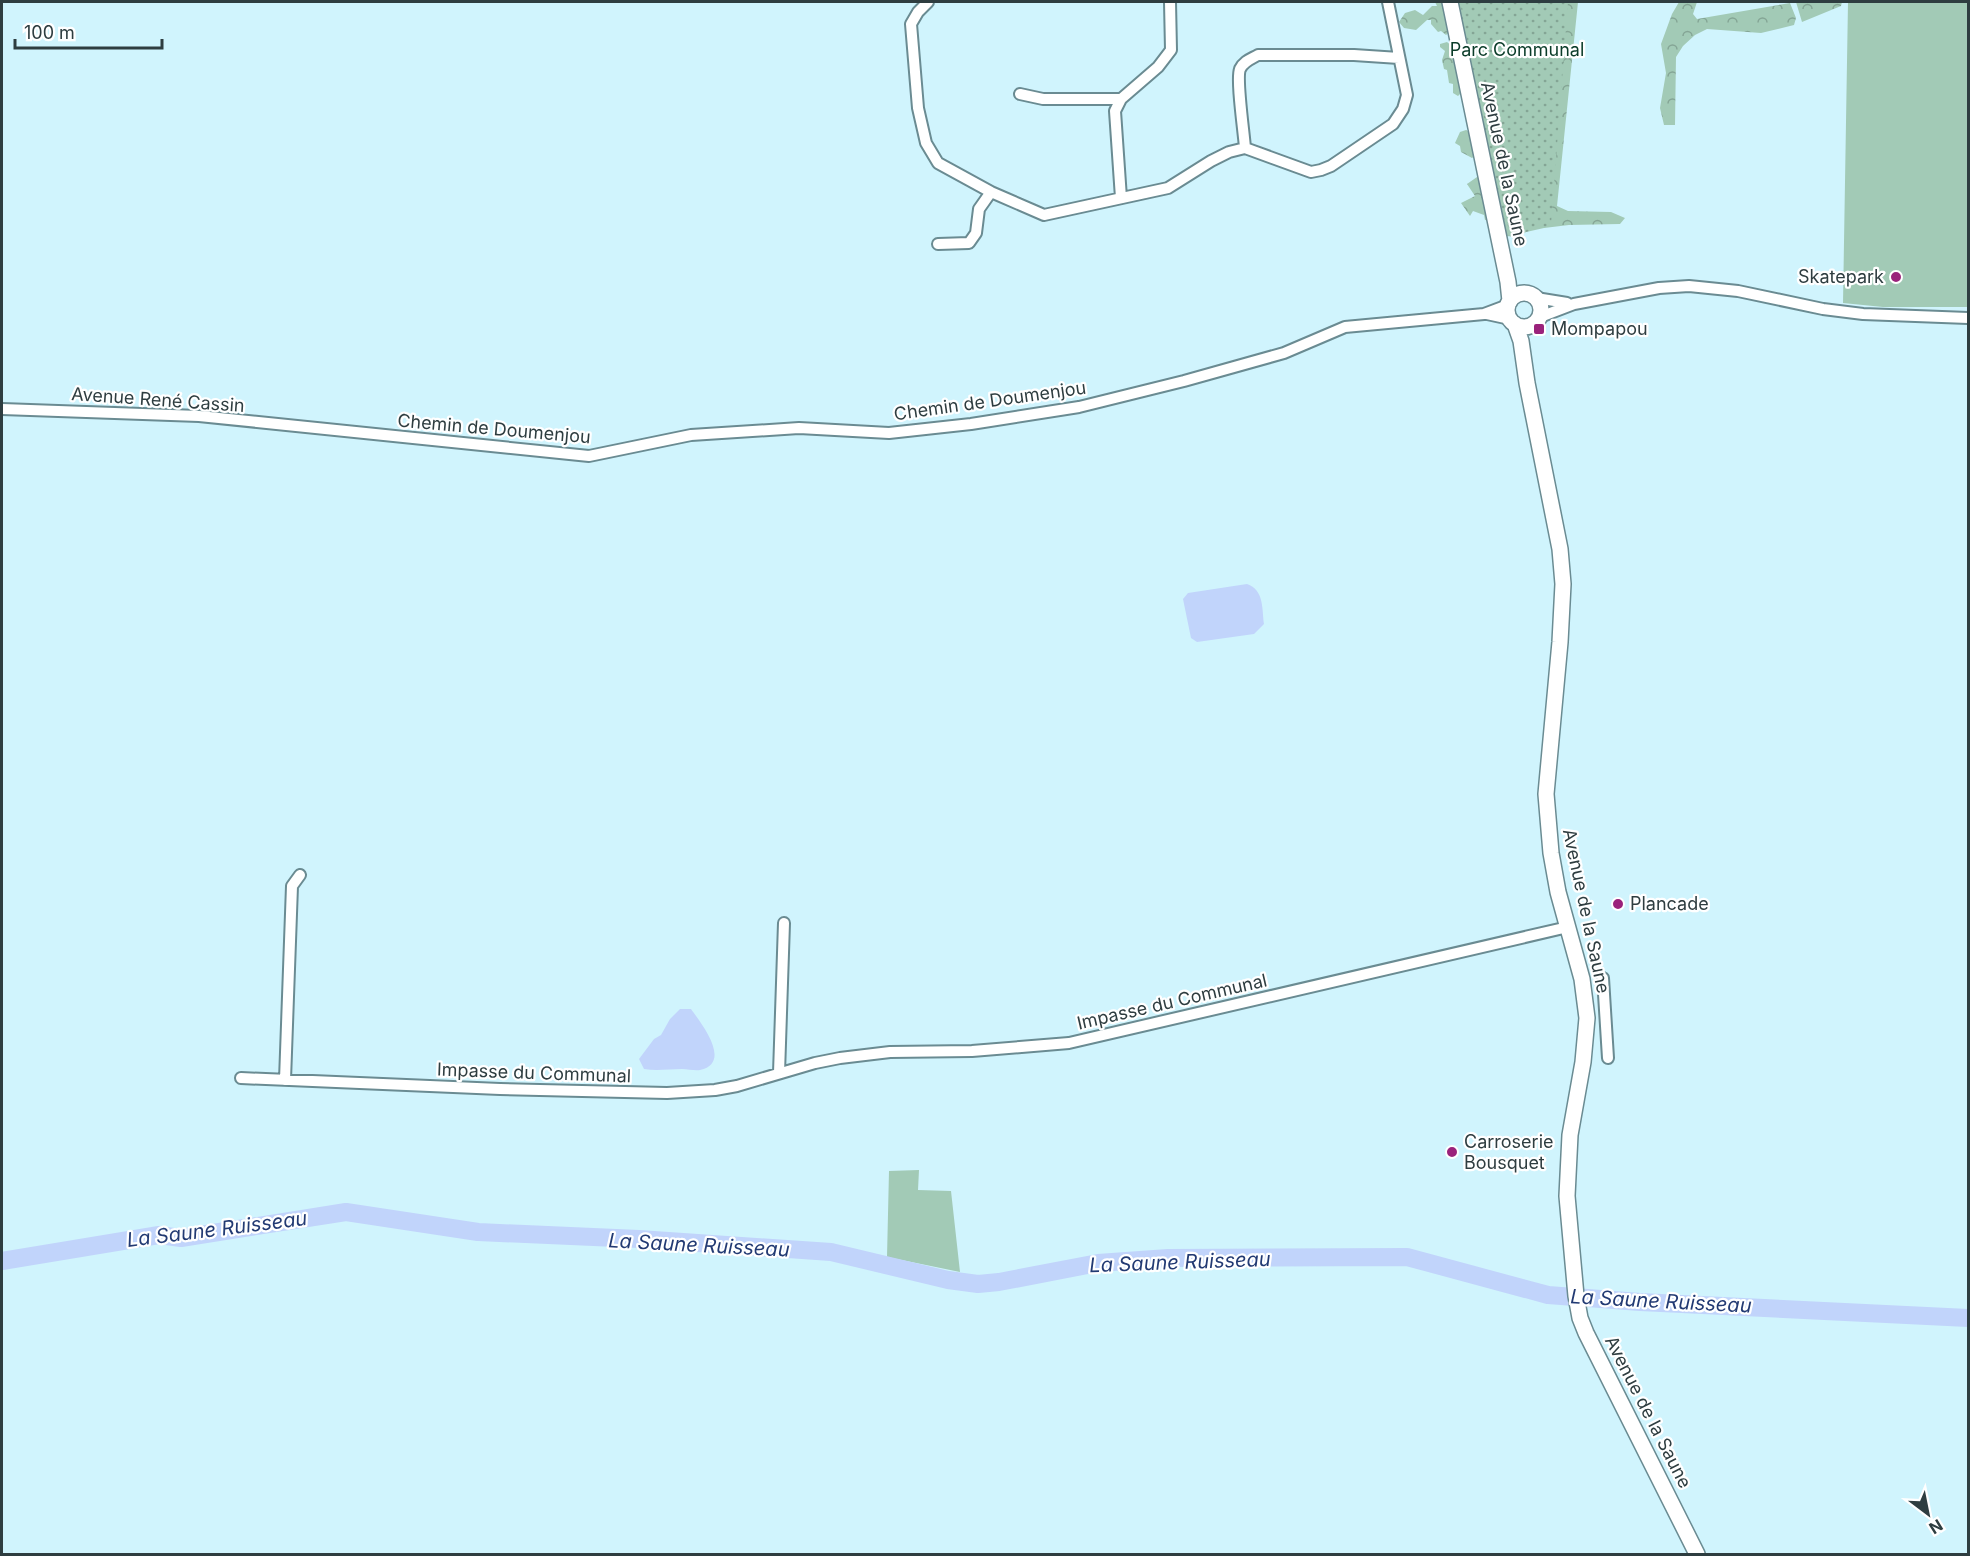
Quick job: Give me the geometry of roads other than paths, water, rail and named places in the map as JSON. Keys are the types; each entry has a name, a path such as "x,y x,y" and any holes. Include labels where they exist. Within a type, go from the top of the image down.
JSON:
{"street":[{"path":"928,2 911,24 918,108 926,143 938,163 992,192 1044,215 1168,188 1211,160 1245,148 1311,172 1331,166 1393,124 1403,109 1407,95 1388,2"},
{"path":"1121,198 1115,111 1121,99 1158,67 1171,50 1170,2"},
{"name":"Avenue de la Saune","path":"1450,2 1508,282 1511,313 1519,333 1524,358 1561,560 1563,584 1560,642 1546,794 1551,853 1558,892 1582,979 1587,1018 1583,1062 1568,1154 1567,1196 1579,1313 1586,1333 1697,1554"},
{"path":"1245,148 1241,99 1237,83 1239,70 1245,62 1258,55 1354,55 1399,58"},
{"path":"1020,94 1043,99 1121,99"},
{"path":"938,244 969,243 976,233 979,209 992,192"},
{"name":"Avenue de la Saune","path":"1504,265 1513,279 1532,296"},
{"path":"1574,304 1548,302 1520,294 1511,313 1521,327 1574,304 1659,288 1704,286 1823,309 1863,314 1968,318"},
{"path":"1532,296 1541,308 1536,321"},
{"name":"Chemin de Doumenjou","path":"313,428 589,456 691,435 799,428 889,433 971,424 1079,407 1284,353 1345,327 1511,313"},
{"name":"Avenue de la Saune","path":"1524,358 1527,336 1536,321"},
{"name":"Avenue René Cassin","path":"2,409 199,416 313,428"},
{"path":"285,1080 292,886 300,875"},
{"path":"779,1073 784,923"},
{"name":"Impasse du Communal","path":"241,1078 500,1089 668,1093 715,1090 737,1086 815,1063 890,1052 972,1051 1069,1043 1568,927"},
{"path":"1603,978 1608,1058"},
{"path":"1587,1018 1606,1017"}],"water":[{"path":"1247,584 1257,591 1262,606 1264,624 1254,634 1197,642 1191,638 1183,599 1188,593"},
{"path":"680,1009 691,1009 701,1023 712,1042 714,1059 709,1066 700,1070 644,1069 639,1059"}],"waterway":[{"name":"La Saune Ruisseau","path":"2,1261 159,1235 181,1238 346,1212 478,1232 639,1239 831,1252 948,1280 978,1284 1098,1263 1168,1258 1407,1257 1548,1295 1640,1302 1968,1318"}],"place":[{"name":"Skatepark","path":"1896,277"},
{"name":"Mompapou","path":"1539,329"},
{"name":"Plancade","path":"1618,904"},
{"name":"Carroserie Bousquet","path":"1452,1152"}],"park label":[{"name":"Parc Communal","path":"1517,50"}]}
